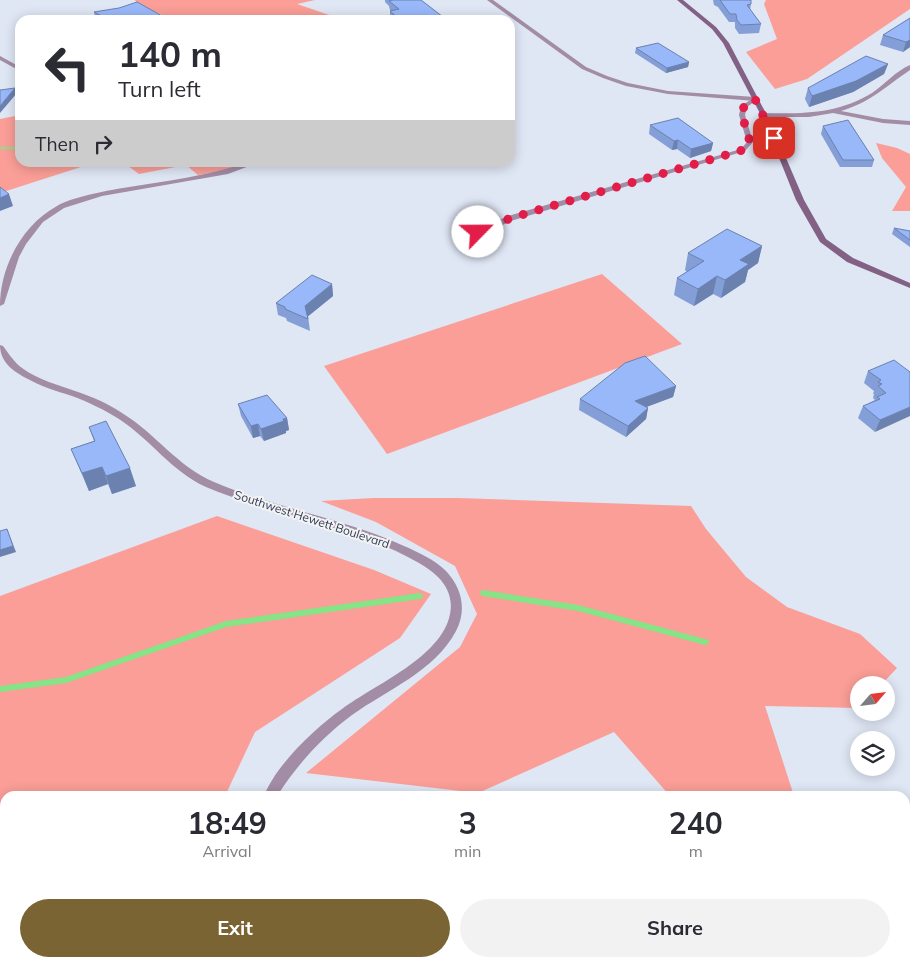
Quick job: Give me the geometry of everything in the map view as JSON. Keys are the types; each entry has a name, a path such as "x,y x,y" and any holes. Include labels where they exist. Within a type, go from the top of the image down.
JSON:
{"main road":[{"path":"680,0 720,34 764,115 800,200 824,240 839,253 861,267 910,286"}],"street":[{"path":"490,0 511,15"},
{"path":"515,18 584,68 623,84 681,95 755,99"},
{"path":"0,58 15,66"},
{"path":"764,115 809,116 834,112 879,91 910,67"},
{"path":"478,232 511,218 743,150 750,142 742,115 744,106 755,99"},
{"path":"834,112 883,121 910,123"},
{"path":"0,304 15,257 22,243 40,220 61,206 101,194 228,172 242,167"},
{"name":"Southwest Hewett Boulevard","path":"1,352 26,375 99,403 132,423 184,468 209,484 274,507 348,528 387,542 435,568 450,584 455,593 456,613 450,632 444,642 424,660 324,730 296,758 273,791"}],"shaded area":[{"path":"135,0 315,0 297,4 329,15 163,15 138,5"},
{"path":"766,0 910,0 910,9 807,79 775,89 746,52 777,39 764,4"},
{"path":"15,116 15,167 81,167 0,193 0,119"},
{"path":"876,143 897,148 910,154 910,211 892,211 906,187 882,158"},
{"path":"129,167 176,167 139,174"},
{"path":"188,167 242,167 198,175"},
{"path":"602,274 682,344 387,454 324,366"},
{"path":"373,498 458,498 691,506 706,529 746,577 787,607 860,634 897,668 889,676 850,676 850,708 765,706 792,791 666,791 614,732 482,791 461,791 306,773 460,647 477,614 455,566 376,522 321,501"},
{"path":"217,516 374,570 431,594 400,638 255,732 227,791 0,791 0,596"}],"building":[{"path":"421,0 440,15 394,15 390,11 399,9 389,1"},
{"path":"720,0 751,0 751,4 747,5 761,24 741,25 737,20 736,14 730,14"},
{"path":"137,2 160,15 100,15 94,12 119,8"},
{"path":"910,18 910,40 906,42 883,35"},
{"path":"658,43 689,62 667,68 636,48"},
{"path":"866,56 888,64 856,81 812,96 808,88"},
{"path":"15,88 0,106 0,90"},
{"path":"678,118 713,143 691,149 678,140 674,141 650,125"},
{"path":"848,120 874,160 843,160 823,126"},
{"path":"0,187 9,194 0,198"},
{"path":"894,228 910,231 910,240"},
{"path":"727,229 762,246 740,260 749,264 725,280 717,276 698,289 677,278 704,261 688,253"},
{"path":"312,275 332,284 305,306 308,319 276,303"},
{"path":"645,356 676,386 635,401 648,408 628,426 580,399 625,363"},
{"path":"894,360 910,372 910,407 880,420 863,406 880,399 877,397 886,393 878,386 882,384 878,382 881,380 868,371"},
{"path":"267,395 287,418 283,419 284,421 261,429 258,424 251,426 238,404"},
{"path":"106,421 130,468 106,476 102,467 82,473 71,449 95,441 89,427"},
{"path":"7,529 13,546 0,550 0,531"}],"waterway":[{"path":"0,148 15,148"},
{"path":"483,593 578,608 705,642"},
{"path":"0,689 66,680 226,624 420,596"}],"route":[{"path":"478,232 511,218 743,150 750,142 742,115 744,106 755,99 774,138"}]}
